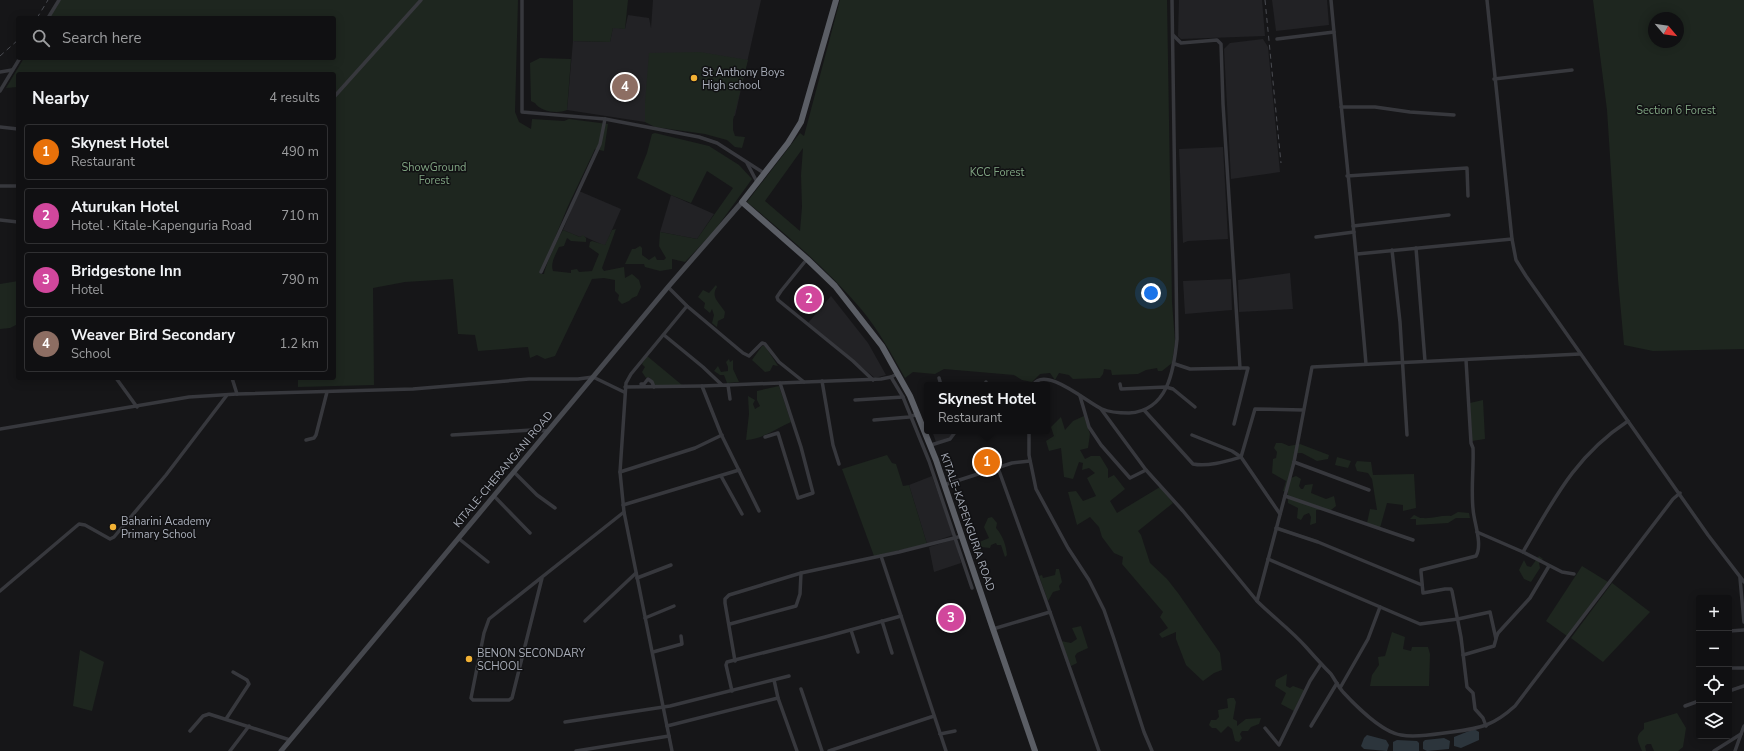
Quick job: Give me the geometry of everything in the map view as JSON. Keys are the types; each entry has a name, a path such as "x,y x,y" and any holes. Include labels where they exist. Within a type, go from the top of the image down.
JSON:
{"highway":[{"path":"742,202 756,182 788,143 801,122 836,0"},
{"name":"KITALE-KAPENGURIA ROAD","path":"742,202 807,259 835,286 855,310 882,346 910,396 915,415 924,432"},
{"name":"KITALE-KAPENGURIA ROAD","path":"925,434 931,445 963,536 993,629 1036,751"}],"main road":[{"name":"KITALE-CHERANGANI ROAD","path":"281,751 668,287 742,202"}],"street":[{"path":"49,16 59,0"},
{"path":"336,95 421,0"},
{"path":"522,0 522,112 605,119 699,137 717,143 764,173"},
{"path":"1037,382 1039,380 1049,379 1102,409 1123,413 1138,412 1157,402 1166,387 1175,364 1177,339 1172,0"},
{"path":"1331,0 1347,176 1357,254 1366,364"},
{"path":"1487,0 1512,240 1518,264 1715,544 1744,582"},
{"path":"1277,39 1334,32"},
{"path":"1173,35 1181,43 1217,40 1221,44 1240,368"},
{"path":"0,91 19,60"},
{"path":"0,72 12,70"},
{"path":"1494,78 1572,70"},
{"path":"1341,107 1375,107 1410,112 1454,115"},
{"path":"541,272 600,144 605,119"},
{"path":"0,127 16,129"},
{"path":"746,162 756,182"},
{"path":"1347,176 1467,168 1468,196"},
{"path":"0,186 16,186"},
{"path":"1353,226 1449,215"},
{"path":"0,220 16,222"},
{"path":"1316,237 1354,232"},
{"path":"1357,254 1512,240"},
{"path":"1416,248 1425,361"},
{"path":"1392,250 1407,435"},
{"path":"807,259 781,291 777,297 778,300 853,361 873,380"},
{"path":"668,287 687,306 746,355 750,355 762,343 765,344 779,362 804,382"},
{"path":"672,751 624,512 620,472 625,387 632,374 687,306"},
{"path":"664,335 703,367 722,385"},
{"path":"1258,601 1294,462 1312,367 1580,354"},
{"path":"1466,360 1471,443 1473,448 1474,514 1478,554 1476,556 1421,570 1423,593 1445,589 1452,590 1458,619 1467,687 1473,693 1475,709 1483,718 1486,726"},
{"path":"1175,364 1190,369 1248,368 1234,424"},
{"path":"625,387 873,380 891,377 897,374"},
{"path":"0,430 189,397 237,394 420,389 529,379 578,379 593,377 624,392"},
{"path":"891,377 902,397 915,415 972,588"},
{"path":"939,378 940,382"},
{"path":"117,380 137,407"},
{"path":"233,380 237,394"},
{"path":"641,384 644,384 648,380 652,382 654,387"},
{"path":"822,381 833,445 840,464"},
{"path":"765,437 778,433 798,498 813,493 801,447 780,383"},
{"path":"1120,384 1121,389 1166,387 1173,389 1195,407"},
{"path":"728,385 730,399"},
{"path":"702,386 722,435 759,511"},
{"path":"306,440 314,438 316,435 327,392"},
{"path":"0,591 80,524 85,524 110,539 114,537 166,475 227,395"},
{"path":"1080,396 1088,427 1101,445 1130,478 1146,470"},
{"path":"855,400 902,397"},
{"path":"1102,409 1146,470 1183,511 1258,601 1306,646 1340,688 1367,715 1380,725 1400,735 1439,734 1486,726 1504,716 1515,706 1673,499 1680,493"},
{"path":"1144,410 1193,464 1200,465 1223,462 1241,457"},
{"path":"1241,457 1255,410 1303,410"},
{"path":"874,420 915,415"},
{"path":"1523,552 1571,473 1610,433 1628,421"},
{"path":"452,435 532,430 548,432"},
{"path":"931,445 950,439 954,434"},
{"path":"1029,434 1030,461 1036,489 1068,548 1089,580 1104,610 1144,732 1152,751"},
{"path":"620,472 695,448 722,435"},
{"path":"1192,435 1232,451 1241,457 1280,514"},
{"path":"944,484 1023,461 1030,461"},
{"path":"1294,462 1368,490"},
{"path":"998,468 1099,751"},
{"path":"623,505 739,470"},
{"path":"514,472 537,495 555,508"},
{"path":"721,476 742,514"},
{"path":"494,496 530,533"},
{"path":"1285,496 1413,540"},
{"path":"542,578 512,698 509,700 473,700 472,698 487,621 624,512"},
{"path":"1276,528 1318,542 1422,586"},
{"path":"1477,532 1523,552 1549,566 1570,574 1574,574"},
{"path":"735,661 730,624 725,603 726,597 801,573 881,556 963,536"},
{"path":"458,538 488,562"},
{"path":"881,556 946,751"},
{"path":"1268,559 1420,624 1458,619 1490,612 1496,639"},
{"path":"637,578 671,565"},
{"path":"1463,655 1494,646 1498,633 1530,598 1549,566"},
{"path":"585,621 636,573"},
{"path":"730,624 796,606 800,594 801,573"},
{"path":"1740,577 1741,602 1744,622"},
{"path":"645,618 674,606"},
{"path":"1340,688 1368,640 1380,608"},
{"path":"993,629 1050,612"},
{"path":"732,691 726,665 727,662 901,616"},
{"path":"882,621 892,653"},
{"path":"851,630 858,652"},
{"path":"1732,631 1744,630"},
{"path":"652,652 682,644 681,636"},
{"path":"1265,728 1279,745 1310,681 1321,664"},
{"path":"1732,668 1744,668"},
{"path":"226,719 249,684 248,680 233,672"},
{"path":"565,722 663,706 732,691 789,676"},
{"path":"774,680 778,698 797,751"},
{"path":"1311,726 1337,683"},
{"path":"1732,690 1744,686"},
{"path":"801,689 822,751"},
{"path":"667,726 778,698"},
{"path":"1685,706 1696,702"},
{"path":"190,731 207,714 290,740"},
{"path":"829,751 934,716"},
{"path":"230,751 249,726"},
{"path":"1735,751 1744,726"},
{"path":"940,734 955,731"},
{"path":"1714,751 1741,734"},
{"path":"576,751 669,736"}],"shaded area":[{"name":"St Anthony Boys High school","path":"653,0 761,0 735,116 645,104 645,122 567,110 573,41 610,42 613,27 625,29 628,15 649,18 651,28"},
{"path":"1179,0 1262,0 1265,36 1181,39 1178,36"},
{"path":"1272,0 1327,0 1329,25 1276,31"},
{"path":"1263,39 1268,47 1280,172 1231,179 1224,49 1230,43"},
{"path":"1223,147 1228,239 1188,241 1183,243 1179,149"},
{"path":"579,191 621,209 605,246 583,236 580,237 563,230"},
{"path":"671,195 714,214 697,239 660,232"},
{"path":"1290,273 1293,309 1239,312 1238,280"},
{"path":"1231,279 1232,310 1185,314 1183,281"},
{"path":"831,296 868,343 886,375 875,378 808,323"},
{"path":"933,434 952,434 950,437 936,442"},
{"path":"932,476 953,535 927,544 909,485"},
{"path":"955,539 961,563 934,572 929,547"},
{"path":"1474,729 1479,732 1479,740 1461,748 1454,746 1454,737"},
{"path":"1367,735 1386,740 1389,745 1387,751 1364,749 1361,746"},
{"path":"1444,738 1450,741 1449,749 1427,751 1423,749 1423,742 1425,740"},
{"path":"1397,740 1417,741 1419,743 1419,751 1393,751 1393,742"}],"green space":[{"name":"ShowGround Forest","path":"60,0 518,0 515,112 519,122 531,129 532,119 564,121 569,119 608,124 604,151 595,149 568,206 540,274 544,274 552,252 563,230 580,237 583,235 586,238 586,242 571,241 567,238 564,246 559,247 555,256 552,265 553,271 571,273 571,270 577,269 579,272 592,271 599,254 589,247 590,242 592,241 605,245 612,230 616,229 602,268 604,271 624,267 625,278 632,274 639,280 641,287 637,296 622,304 618,300 619,295 615,291 615,280 604,278 592,279 555,356 545,359 537,355 530,358 528,347 478,351 475,335 458,334 453,279 405,282 373,288 374,385 298,387 298,380 336,380 336,72 16,72 16,87 6,88 23,60 336,60 336,16 50,16"},
{"path":"573,0 628,0 625,29 613,28 610,42 573,41"},
{"name":"KCC Forest","path":"840,0 1167,0 1172,302 1175,341 1172,363 1162,371 1158,371 1157,368 1146,370 1138,374 1112,375 1111,370 1104,369 1100,378 1073,379 1069,375 1059,373 1055,380 1050,373 1040,374 1032,382 1022,380 1014,375 944,369 935,374 913,372 905,378 873,325 848,294 806,253 747,202 800,133 804,136","holes":["803,148 801,175 802,207 800,231 765,201"]},
{"name":"Section 6 Forest","path":"1593,0 1744,0 1744,349 1653,351 1624,345 1618,279 1607,110"},
{"path":"700,52 748,60 733,120 733,130 735,136 745,137 742,148 735,147 727,140 705,134 655,127 645,122 649,53"},
{"path":"540,58 571,59 567,110 559,112 545,110 531,101 530,63"},
{"path":"655,133 709,146 739,165 752,179 715,230 685,262 672,259 672,269 660,271 645,267 644,264 625,264 632,249 640,246 642,248 642,255 649,260 655,256 657,260 664,260 666,258 659,246 660,232 697,239 733,188 707,171 691,203 637,178 647,153 652,134"},
{"path":"16,281 16,325 10,328 0,329 0,284"},
{"path":"716,285 716,300 725,312 724,318 718,321 717,327 712,323 714,315 712,309 710,313 704,308 705,303 698,297 703,290 709,293"},
{"path":"762,346 765,346 778,366 773,365 770,371 765,372 752,360"},
{"path":"647,356 682,385 655,385 649,377 646,378 642,372 645,367 642,364"},
{"path":"729,359 730,362 733,360 733,369 739,382 727,383 724,375 720,375 714,371 718,366 721,372 728,371 726,362"},
{"path":"779,386 791,422 759,438 746,440 749,414 748,396 755,400 753,404 755,409 760,406 757,400 757,391"},
{"path":"1483,400 1485,439 1472,441 1470,403"},
{"path":"1084,416 1090,434 1088,448 1080,450 1085,459 1091,456 1100,456 1108,469 1108,478 1114,475 1125,489 1110,501 1117,513 1160,487 1173,503 1138,531 1141,535 1150,563 1167,579 1178,593 1220,653 1222,670 1214,673 1203,681 1186,665 1176,639 1176,632 1162,638 1159,634 1168,628 1160,617 1163,612 1122,564 1123,557 1114,553 1102,537 1099,527 1090,517 1077,525 1068,492 1076,491 1083,501 1096,496 1087,478 1095,473 1089,468 1082,470 1083,463 1079,462 1073,479 1064,477 1061,448 1049,451 1046,441 1054,436 1051,427 1061,417 1065,430 1073,421"},
{"path":"1276,443 1282,443 1289,446 1300,444 1329,455 1328,459 1317,461 1302,453 1294,453 1294,467 1291,478 1296,476 1301,479 1299,486 1301,489 1303,489 1305,485 1313,484 1311,493 1326,499 1334,496 1336,506 1331,510 1316,510 1316,523 1310,525 1311,517 1309,513 1304,515 1301,520 1297,518 1298,508 1288,503 1288,492 1283,491 1286,481 1272,473 1273,459 1276,458 1277,452 1274,448"},
{"path":"887,455 892,463 896,464 903,486 909,485 927,544 874,556 842,469"},
{"path":"1337,457 1351,461 1348,468 1335,465"},
{"path":"1357,461 1371,462 1373,475 1414,474 1416,508 1403,511 1403,505 1387,503 1380,528 1367,523 1370,509 1377,510 1372,479 1368,473 1357,471 1355,465"},
{"path":"1458,512 1469,513 1470,518 1456,518 1448,523 1416,525 1416,519 1410,519 1414,515 1421,518 1429,518 1451,516"},
{"path":"992,517 997,523 996,528 1001,534 1005,544 1007,555 1005,557 1001,545 997,545 996,543 991,545 990,548 981,547 981,553 974,552 973,549 977,543 989,538 984,527 988,518"},
{"path":"1539,556 1543,559 1539,563 1540,568 1531,582 1524,579 1519,570 1524,560 1527,566 1531,567"},
{"path":"1582,566 1608,582 1567,636 1546,621"},
{"path":"1056,569 1059,569 1062,582 1059,586 1060,590 1053,592 1048,601 1039,576 1042,575 1043,578 1055,575"},
{"path":"1612,583 1650,612 1603,662 1571,638"},
{"path":"1081,626 1088,648 1077,653 1075,656 1077,663 1071,666 1061,641 1071,643 1077,639 1072,628"},
{"path":"1392,632 1405,637 1403,649 1411,651 1412,647 1428,647 1430,654 1429,686 1370,686 1372,675 1379,665 1378,657 1385,656"},
{"path":"80,650 104,662 92,711 73,706"},
{"path":"1287,674 1286,686 1290,688 1293,686 1304,690 1294,711 1281,704 1286,693 1275,686 1276,680"},
{"path":"1234,698 1236,702 1233,719 1237,721 1237,726 1246,719 1261,718 1259,724 1251,727 1248,731 1242,731 1240,734 1242,738 1239,742 1235,741 1232,729 1228,726 1221,733 1216,728 1212,728 1209,725 1211,720 1216,720 1219,717 1218,710 1228,708 1227,699"},
{"path":"1677,713 1686,728 1683,747 1678,751 1654,751 1651,744 1647,744 1645,746 1646,751 1642,751 1638,737 1644,729 1644,723"}],"railway":[{"path":"38,16 48,0"},
{"path":"1265,0 1281,163"},
{"path":"0,56 16,42"}],"place":[{"name":"St Anthony Boys High school","path":"694,78"},
{"name":"Weaver Bird Secondary","path":"625,87"},
{"name":"Aturukan Hotel","path":"809,299"},
{"name":"Skynest Hotel","path":"987,462"},
{"name":"Baharini Academy Primary School","path":"113,527"},
{"name":"Bridgestone Inn","path":"951,618"},
{"name":"BENON SECONDARY SCHOOL","path":"469,659"}]}
